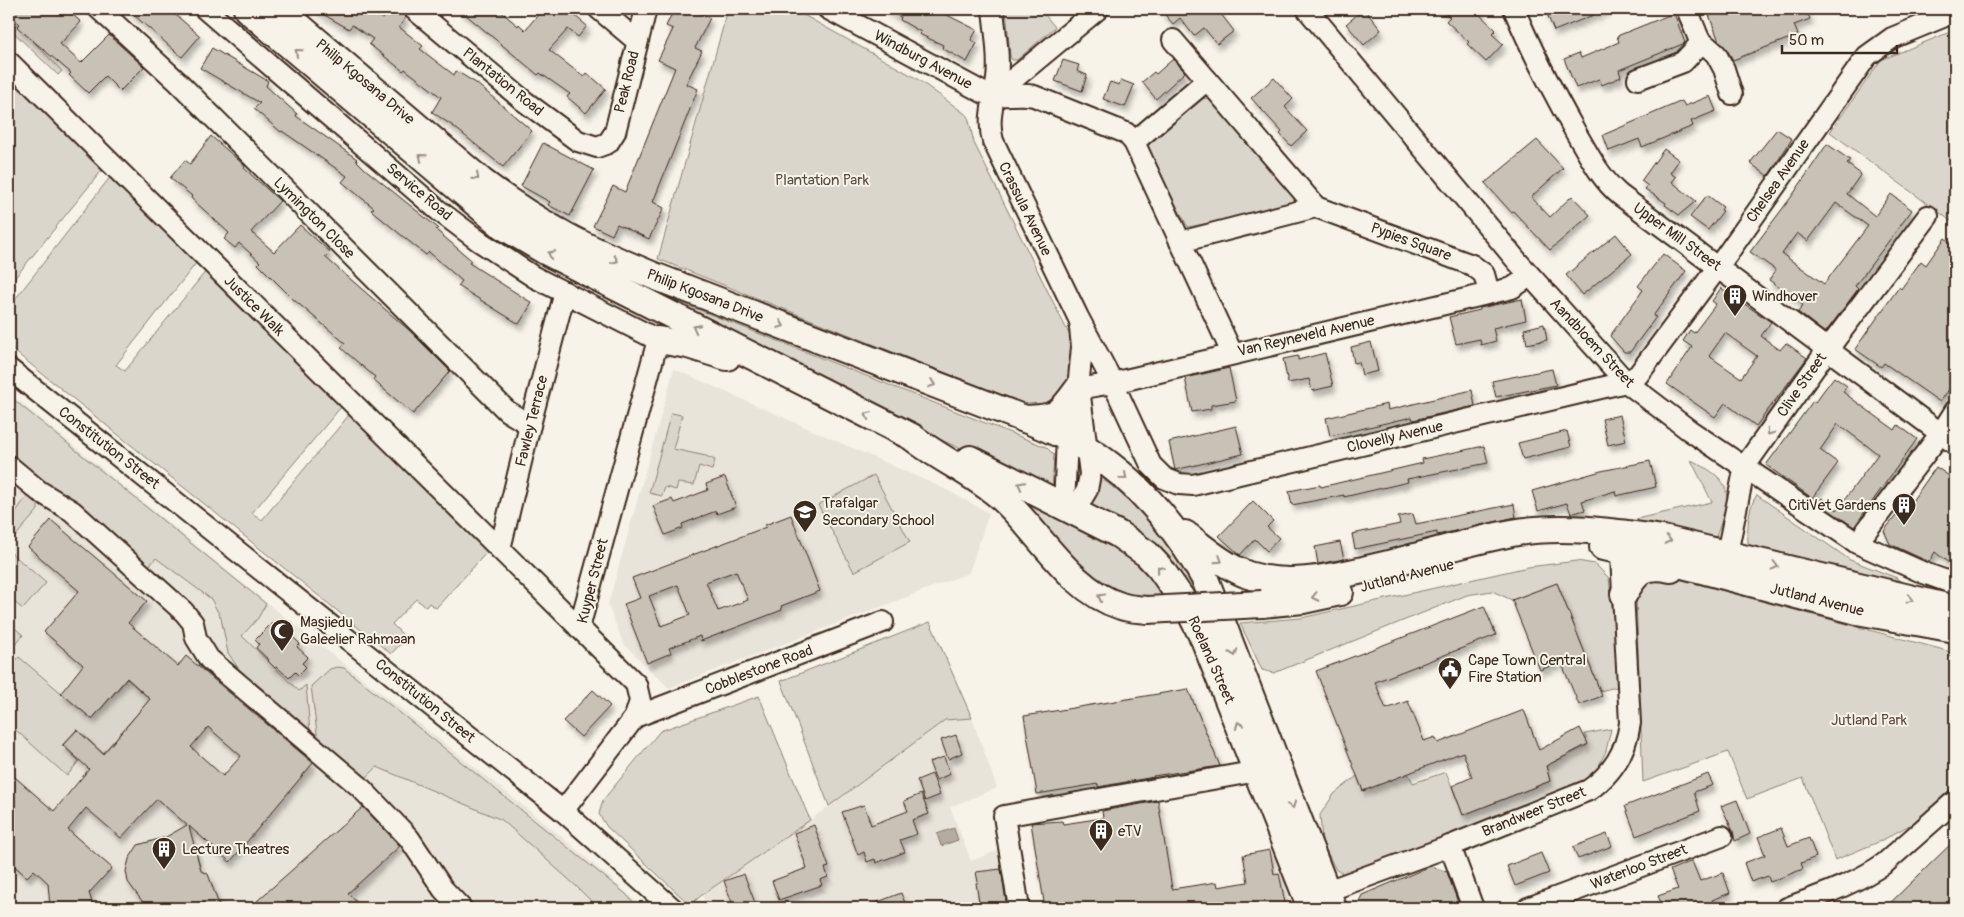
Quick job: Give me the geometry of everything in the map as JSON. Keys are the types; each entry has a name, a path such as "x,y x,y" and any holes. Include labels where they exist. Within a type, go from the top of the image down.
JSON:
{"main road":[{"name":"Philip Kgosana Drive","path":"247,9 503,226 547,252 912,437"},
{"name":"Philip Kgosana Drive","path":"279,9 481,181 517,207 560,233 654,276 1025,419 1077,443 1139,490 1167,519"},
{"path":"658,340 688,345 796,379"},
{"path":"1025,419 1056,416 1078,389"},
{"name":"Roeland Street","path":"912,437 934,441 1118,534 1147,554 1166,576 1188,608 1267,769"},
{"name":"Jutland Avenue","path":"912,437 930,451 988,487 1004,500 1070,572 1092,592 1121,606 1147,610 1262,604 1313,598 1532,547 1620,541"},
{"name":"Roeland Street","path":"1167,519 1190,552 1205,579 1267,769 1320,903"},
{"name":"Jutland Avenue","path":"1167,519 1217,559 1236,570 1262,579 1293,582 1336,576 1512,534 1543,529 1620,541 1716,566 1857,611 1955,629"},
{"path":"1624,594 1633,578 1647,568 1657,566 1688,572 1716,566"},
{"name":"Jutland Avenue","path":"1716,566 1955,609"}],"street":[{"name":"Lymington Close","path":"99,9 192,96 507,411 530,425"},
{"name":"Service Road","path":"204,9 452,220 514,265 658,340"},
{"name":"Plantation Road","path":"414,9 524,101 578,141 597,147"},
{"path":"599,9 637,41"},
{"name":"Peak Road","path":"597,147 608,143 615,132 646,9"},
{"name":"Windburg Avenue","path":"828,9 993,96"},
{"name":"Crassula Avenue","path":"993,9 997,59 997,80 990,124 993,141 1151,465 1164,478"},
{"path":"993,96 1098,9"},
{"name":"Aandbloem Street","path":"1307,9 1530,276 1626,382 1690,430 1857,542 1924,573 1955,584"},
{"name":"Upper Mill Street","path":"1514,9 1548,85 1598,171 1608,184 1620,195 1948,439"},
{"path":"1687,9 1702,42 1716,54 1724,69 1732,94"},
{"name":"Chelsea Avenue","path":"1626,382 1638,374 1718,267 1867,56 1892,38 1955,12"},
{"name":"Pypies Square","path":"1173,40 1316,208 1472,265 1484,274 1489,293"},
{"path":"1638,79 1683,62 1702,42"},
{"name":"Justice Walk","path":"9,62 579,628"},
{"path":"1134,142 1207,80"},
{"path":"993,96 1024,94 1034,96 1121,131 1134,142 1232,353"},
{"path":"1180,242 1316,208"},
{"name":"Clive Street","path":"1716,566 1746,466 1828,349 1928,216"},
{"name":"Van Reyneveld Avenue","path":"1078,389 1112,383 1516,287 1530,276"},
{"name":"Fawley Terrace","path":"500,549 565,292"},
{"name":"Crassula Avenue","path":"1069,509 1077,443 1078,389 1082,347 1078,317"},
{"name":"Kuyper Street","path":"635,717 640,701 636,684 579,628 658,340"},
{"name":"Constitution Street","path":"9,368 563,810 672,908"},
{"name":"Clovelly Avenue","path":"1164,478 1179,484 1193,485 1626,382"},
{"path":"1857,542 1948,439 1955,411"},
{"path":"9,466 39,491 72,511 184,612 193,623 196,638 209,659 359,786 410,838 443,888 461,908"},
{"name":"Brandweer Street","path":"1320,903 1338,887 1450,846 1589,790 1604,780 1624,750 1630,723 1620,541"},
{"name":"Cobblestone Road","path":"635,717 883,622"},
{"path":"563,810 635,717"},
{"path":"1018,908 1004,816 1267,769"},
{"path":"1787,908 1854,882 1873,872 1886,863 1955,802"},
{"path":"992,827 1000,831 1008,843"},
{"name":"Waterloo Street","path":"1528,908 1722,836"},
{"path":"1450,846 1473,908"}],"shaded area":[{"name":"Trafalgar Secondary School","path":"674,369 945,489 989,513 969,573 669,688 623,643 608,605"},
{"path":"9,393 251,590 550,827 642,908 9,908"},
{"path":"972,718 997,788 950,807 971,861 999,850 1008,908 707,908 702,895 810,820 945,720"},
{"path":"954,828 958,840 941,846 937,834"}],"green space":[{"name":"Plantation Park","path":"728,9 793,9 916,78 968,116 974,143 1072,340 1066,396 1039,410 658,259"},
{"path":"1006,9 1040,9 1055,27 1017,60 1012,60 1010,56"},
{"path":"9,16 62,71 58,75 9,28"},
{"path":"1955,30 1955,224 1830,132 1881,60"},
{"path":"9,75 103,169 9,285"},
{"path":"1208,98 1297,202 1297,206 1188,227 1145,147 1201,99"},
{"path":"111,176 197,262 116,365 125,371 206,271 341,407 252,513 262,520 349,415 487,552 436,608 429,603 426,607 416,599 392,624 406,638 391,654 9,347 9,307"},
{"path":"631,283 1046,447 1054,455 1052,491 894,418"},
{"path":"9,396 266,604 258,618 242,636 299,691 306,685 310,732 238,668 228,653 221,618 211,599 156,558 150,565 145,565 65,494 48,488 9,455"},
{"path":"671,413 682,415 673,449 706,456 715,460 712,470 699,466 694,485 678,483 676,490 665,487 662,496 649,493"},
{"path":"1691,460 1716,475 1723,483 1726,491 1725,510 1716,537 1706,543 1645,529 1636,519 1712,502"},
{"path":"1095,474 1128,500 1156,528 1180,561 1198,597 1210,638 1090,507 1097,491"},
{"path":"874,475 910,542 854,572 818,505"},
{"path":"28,495 38,501 38,510 13,539 9,536 9,521"},
{"path":"1757,495 1850,560 1897,578 1902,585 1756,551 1748,543 1748,531 1750,511"},
{"path":"1019,498 1117,547 1135,561 1168,598 1139,601 1087,580"},
{"path":"9,551 46,583 23,609 9,598"},
{"path":"1577,561 1595,564 1609,578 1620,678 1616,687 1600,691 1557,583 1512,600 1492,591 1467,595 1274,673 1262,670 1240,623 1301,618 1528,567"},
{"name":"Jutland Park","path":"1668,576 1955,653 1955,785 1913,823 1881,841 1835,860 1803,778 1747,799 1728,752 1643,782 1636,597 1652,579"},
{"path":"930,622 972,718 945,720 829,806 781,681"},
{"path":"9,623 23,635 9,652"},
{"path":"19,657 92,719 127,679 150,699 103,753 77,729 62,745 79,761 67,776 9,724 9,668"},
{"path":"344,668 626,894 639,908 598,908 502,820 377,767 366,778 318,741 311,686 330,669"},
{"path":"759,696 810,820 690,905 607,827 599,814 603,800 660,731"},
{"path":"1611,729 1606,751 1595,774 1579,785 1348,876 1336,870 1322,842 1320,815 1334,794 1357,776 1363,791 1408,773 1413,783 1446,772 1463,815 1550,781 1546,766 1588,745 1585,734"}],"building":[{"path":"9,9 66,9 81,22 60,44 81,63 109,35 144,67 120,91 105,76 88,93 69,75 71,73 17,27 20,24 9,14"},
{"path":"127,9 169,9 200,36 182,57"},
{"path":"314,9 368,9 383,19 390,9 397,9 406,17 399,27 423,46 420,49 454,75 456,71 476,83 532,131 503,167 453,126 432,112 441,97 405,69 403,71 369,44 373,39 352,25 349,29"},
{"path":"459,9 498,9 525,30 543,9 567,9 587,26 578,37 568,29 549,50 584,77 587,73 606,89 586,113 567,97 570,94 540,73 538,75"},
{"path":"674,9 692,9 710,18 695,48 702,51 686,84 698,89 653,202 664,208 649,239 617,224 612,235 593,226 613,186 625,192 675,68 658,60 673,29 666,26"},
{"path":"884,9 935,9 977,30 971,40 977,43 967,62 942,48 943,45 919,34 921,32 900,20 901,17"},
{"path":"1160,9 1217,9 1234,31 1217,44 1204,28 1194,36 1180,18 1173,24"},
{"path":"1364,9 1381,30 1364,45 1346,24"},
{"path":"1440,9 1484,9 1479,14 1496,30 1492,34 1503,44 1486,62 1467,44 1469,42 1446,21 1450,17"},
{"path":"1545,9 1608,9 1554,31"},
{"path":"1726,9 1735,9 1737,15 1754,9 1806,9 1810,19 1794,25 1798,35 1733,60 1719,41 1709,15"},
{"path":"1674,13 1685,43 1619,70 1621,77 1602,85 1599,79 1576,88 1564,59 1579,53 1581,58 1619,42 1617,36"},
{"path":"212,48 268,81 266,86 297,114 296,116 357,159 365,169 438,228 436,230 471,260 469,263 532,303 519,324 458,286 462,281 429,252 426,255 395,230 371,210 374,208 342,182 347,176 281,132 254,109 260,103 200,68"},
{"path":"1173,59 1185,72 1156,99 1142,82 1154,72 1156,74"},
{"path":"1063,60 1079,65 1077,71 1087,75 1082,91 1055,81"},
{"path":"1274,78 1293,99 1285,107 1307,131 1291,146 1280,134 1282,132 1251,98"},
{"path":"1121,80 1134,85 1125,107 1103,99 1110,82 1119,85"},
{"path":"1710,96 1716,111 1691,121 1693,126 1642,147 1639,139 1609,151 1603,135 1682,101 1685,106"},
{"path":"1777,129 1792,139 1768,176 1750,163"},
{"path":"211,136 280,201 251,232 274,252 300,225 330,252 325,257 410,331 450,371 413,414 373,380 375,377 341,348 345,343 293,299 258,264 260,262 239,243 235,248 224,239 229,233 191,198 192,196 170,178 185,160 190,164"},
{"path":"1537,140 1563,168 1531,197 1550,217 1572,196 1590,215 1550,250 1513,211 1511,212 1485,183"},
{"path":"543,143 594,170 570,216 548,205 550,202 521,186"},
{"path":"1827,144 1850,160 1847,164 1861,174 1847,194 1875,216 1891,194 1912,210 1855,286 1858,289 1825,333 1798,312 1803,305 1769,280 1776,270 1750,252 1792,196","holes":["1836,203 1868,226 1824,284 1782,254 1797,233 1808,241"]},
{"path":"1664,149 1679,160 1670,173 1676,177 1672,182 1696,201 1679,215 1665,205 1666,203 1645,189 1648,186 1641,181"},
{"path":"1707,195 1723,207 1721,210 1723,211 1708,230 1690,217"},
{"path":"1616,234 1632,254 1582,295 1566,275"},
{"path":"1945,238 1955,246 1955,381 1940,402 1884,363 1881,367 1855,349 1899,287 1901,289 1921,261 1926,265"},
{"path":"1663,254 1686,271 1653,316 1656,317 1630,352 1624,352 1610,336 1643,290 1638,286"},
{"path":"1721,288 1771,322 1761,336 1780,350 1786,343 1807,358 1756,426 1725,403 1715,417 1667,384 1692,347 1683,341 1690,330 1694,333 1716,304 1712,301","holes":["1725,333 1757,356 1741,378 1709,356"]},
{"path":"1522,299 1526,320 1493,328 1496,341 1481,345 1480,339 1456,344 1449,317"},
{"path":"1544,324 1547,340 1527,344 1524,329"},
{"path":"1371,342 1378,371 1362,375 1359,362 1354,363 1351,347"},
{"path":"1325,353 1333,386 1312,391 1309,379 1288,383 1283,359 1298,356 1298,360"},
{"path":"1229,368 1236,401 1211,405 1211,409 1192,412 1185,378"},
{"path":"1552,369 1556,385 1496,397 1492,381"},
{"path":"1834,377 1847,386 1843,392 1855,401 1895,430 1898,425 1917,439 1854,527 1818,503 1822,498 1837,510 1878,454 1838,424 1820,450 1838,463 1812,498 1766,465 1813,401 1815,402"},
{"path":"1472,390 1475,406 1413,420 1412,417 1330,436 1326,418 1387,404 1388,410"},
{"path":"1620,415 1626,441 1608,445 1602,419"},
{"path":"1236,426 1243,454 1175,470 1169,442"},
{"path":"1567,431 1571,447 1523,459 1518,443"},
{"path":"1484,446 1488,463 1407,479 1408,482 1344,497 1344,495 1292,505 1289,491 1320,485 1321,487 1423,463 1422,459"},
{"path":"1650,461 1656,487 1616,496 1615,491 1582,501 1585,510 1571,514 1567,503 1538,511 1532,491 1601,471"},
{"path":"1936,467 1955,480 1955,568 1935,552 1929,562 1890,544 1884,531 1909,499 1912,501"},
{"path":"725,477 736,507 717,514 716,511 682,524 683,528 665,535 653,506 672,499 674,503 708,490 706,484"},
{"path":"1253,501 1273,521 1267,527 1279,538 1267,551 1255,539 1240,555 1219,536"},
{"path":"1514,504 1516,517 1437,535 1437,532 1355,549 1352,534 1400,524 1398,517 1413,514 1416,524"},
{"path":"791,515 820,591 781,606 782,610 701,641 700,636 669,648 671,653 647,663 624,604 640,598 632,578 766,527 765,525","holes":["736,571 748,600 718,611 706,582","678,585 690,615 661,626 649,596"]},
{"path":"51,520 147,601 128,623 178,666 186,656 313,763 230,862 189,826 201,871 208,874 220,908 147,908 128,882 126,871 129,859 138,845 166,837 187,825 157,799 121,838 86,808 68,830 112,868 89,893 94,908 50,908 48,883 34,870 27,877 9,861 9,772 54,811 89,769 63,745 77,730 103,754 150,699 127,678 92,719 61,693 83,665 44,632 79,591 28,547","holes":["208,727 241,756 223,776 191,747"]},
{"path":"1340,542 1344,559 1318,564 1315,547"},
{"path":"1557,583 1602,696 1579,705 1561,662 1540,670 1512,600"},
{"path":"1484,606 1496,635 1375,682 1386,709 1408,701 1424,741 1435,737 1438,743 1524,710 1539,750 1580,728 1588,744 1546,766 1550,781 1463,815 1452,786 1472,777 1463,752 1363,791 1316,671"},
{"name":"Masjiedu Galeelier Rahmaan","path":"273,622 300,644 297,647 308,657 302,663 306,667 298,675 295,672 289,678 277,667 275,668 256,648 259,644 255,640"},
{"path":"1188,689 1220,766 1153,776 1098,787 1098,784 1037,794 1024,716"},
{"path":"593,690 610,706 581,737 563,721"},
{"path":"956,735 962,753 948,759 941,740"},
{"path":"944,757 950,774 936,780 929,762"},
{"path":"932,774 940,795 925,801 917,780"},
{"path":"1708,774 1713,785 1694,792 1700,811 1636,836 1625,806"},
{"path":"921,794 929,814 912,820 917,834 900,840 905,852 876,863 875,859 867,862 864,852 858,855 842,812 864,805 871,825 908,811 904,801"},
{"path":"1737,800 1750,834 1735,841 1733,831 1721,806"},
{"name":"eTV","path":"1158,801 1172,889 1217,882 1218,887 1248,882 1243,855 1270,850 1274,874 1279,873 1286,908 1045,908 1031,823 1062,821 1063,824 1103,818 1102,811"},
{"path":"363,807 400,846 348,893 362,908 264,908 257,901"},
{"path":"814,825 829,867 825,868 828,877 820,880 822,885 779,900 772,881 807,868 794,833"},
{"path":"1781,828 1788,846 1809,838 1816,857 1801,863 1803,869 1770,882 1768,876 1751,882 1744,863 1765,855 1758,837"},
{"path":"1607,834 1612,846 1578,859 1573,847"},
{"path":"1955,840 1955,897 1939,908 1885,908"},
{"path":"1541,853 1549,873 1515,886 1507,866"},
{"path":"1692,861 1700,881 1723,873 1730,893 1712,900 1715,908 1663,908 1658,896 1678,889 1670,870"},
{"path":"1431,866 1447,872 1460,908 1356,908 1362,895"},
{"path":"1001,869 1007,908 980,908 976,872"},
{"path":"744,874 757,908 734,908 724,881"},
{"path":"901,893 907,908 865,908 865,907"}],"place":[{"name":"Windhover","path":"1735,317"},
{"name":"CitiVet Gardens","path":"1904,526"},
{"name":"Trafalgar Secondary School","path":"805,533"},
{"name":"Masjiedu Galeelier Rahmaan","path":"282,652"},
{"name":"Cape Town Central Fire Station","path":"1450,690"},
{"name":"eTV","path":"1101,852"},
{"name":"Lecture Theatres","path":"164,870"}]}
